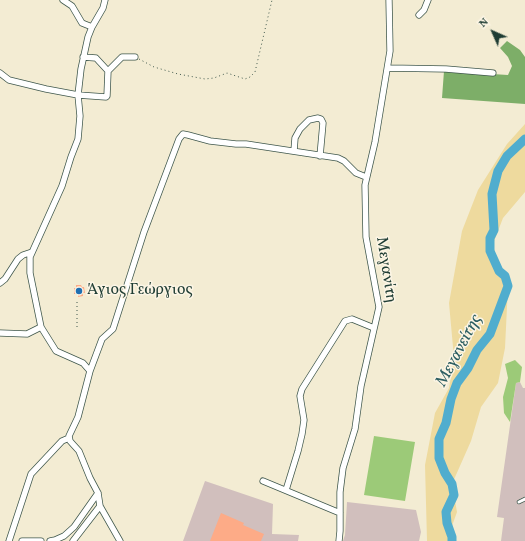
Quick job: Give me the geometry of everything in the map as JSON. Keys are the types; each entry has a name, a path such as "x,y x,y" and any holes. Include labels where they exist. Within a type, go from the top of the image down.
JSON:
{"street":[{"path":"63,0 72,6 82,23 92,27"},
{"path":"90,371 83,363 56,351 41,327 30,270 30,257 62,186 78,139 80,116 78,95 83,57 92,27 102,10 105,0"},
{"name":"Μεγανίτη","path":"339,541 340,492 343,468 355,429 361,386 379,304 366,237 365,191 366,177 376,142 388,68 390,51 389,0"},
{"path":"419,15 424,10 428,0"},
{"path":"83,57 96,58 108,71"},
{"path":"0,73 9,80 78,95 106,97 108,71 122,57 135,57"},
{"path":"388,68 446,69 493,72"},
{"path":"294,151 295,138 300,129 309,120 321,118 323,123 320,156"},
{"path":"9,541 31,474 62,441 69,438 78,417 90,371 103,338 113,329 144,232 173,152 181,136 183,134 216,142 246,144 341,159 356,173 366,177"},
{"path":"0,283 5,279 18,259 23,255 32,252"},
{"path":"286,490 302,434 304,420 300,396 302,389 345,321 352,319 374,328"},
{"path":"0,333 27,334 41,327"},
{"path":"69,438 79,451 98,493 100,506 120,541"},
{"path":"263,481 340,513"},
{"path":"50,541 64,536 74,528 98,493"},
{"path":"75,540 100,506"},
{"path":"22,541 41,541"}],"lane":[{"path":"519,502 525,499"}],"path":[{"path":"135,57 154,67 205,79 214,78 227,73 245,79 250,77 255,72 272,0"},
{"path":"77,302 77,327"}],"shaded area":[{"path":"520,382 523,388 525,388 525,541 501,541 504,518 497,517 516,383"},
{"path":"205,481 273,504 272,534 299,535 298,541 183,541"},
{"path":"347,502 416,510 421,532 419,541 343,541 345,535"}],"green space":[{"path":"507,41 520,50 525,57 525,104 442,98 444,71 508,75 512,66 508,57 500,48"},
{"path":"515,360 522,367 520,382 516,383 510,422 504,413 503,397 508,378 505,364"},
{"path":"374,436 415,442 405,501 364,495"}],"sand":[{"path":"525,124 525,192 503,218 493,244 499,270 508,286 505,348 498,383 481,407 471,441 452,484 457,512 448,537 449,541 427,541 425,465 435,413 449,388 454,358 449,303 462,231 478,190 507,144"}],"building":[{"name":"Άγιος Γεώργιος","path":"76,285 81,285 84,287 85,293 83,293 83,296 78,297 78,294 74,294 74,288 76,288"},
{"path":"221,513 264,534 261,541 210,541"}],"waterway":[{"name":"Μεγανείτης","path":"452,541 447,523 446,512 454,495 452,484 445,473 439,458 439,439 446,423 451,399 457,383 468,368 477,350 490,334 508,286 505,276 499,271 490,251 490,238 494,230 492,194 498,171 507,156 525,139"}],"place":[{"name":"Άγιος Γεώργιος","path":"79,291"}]}
